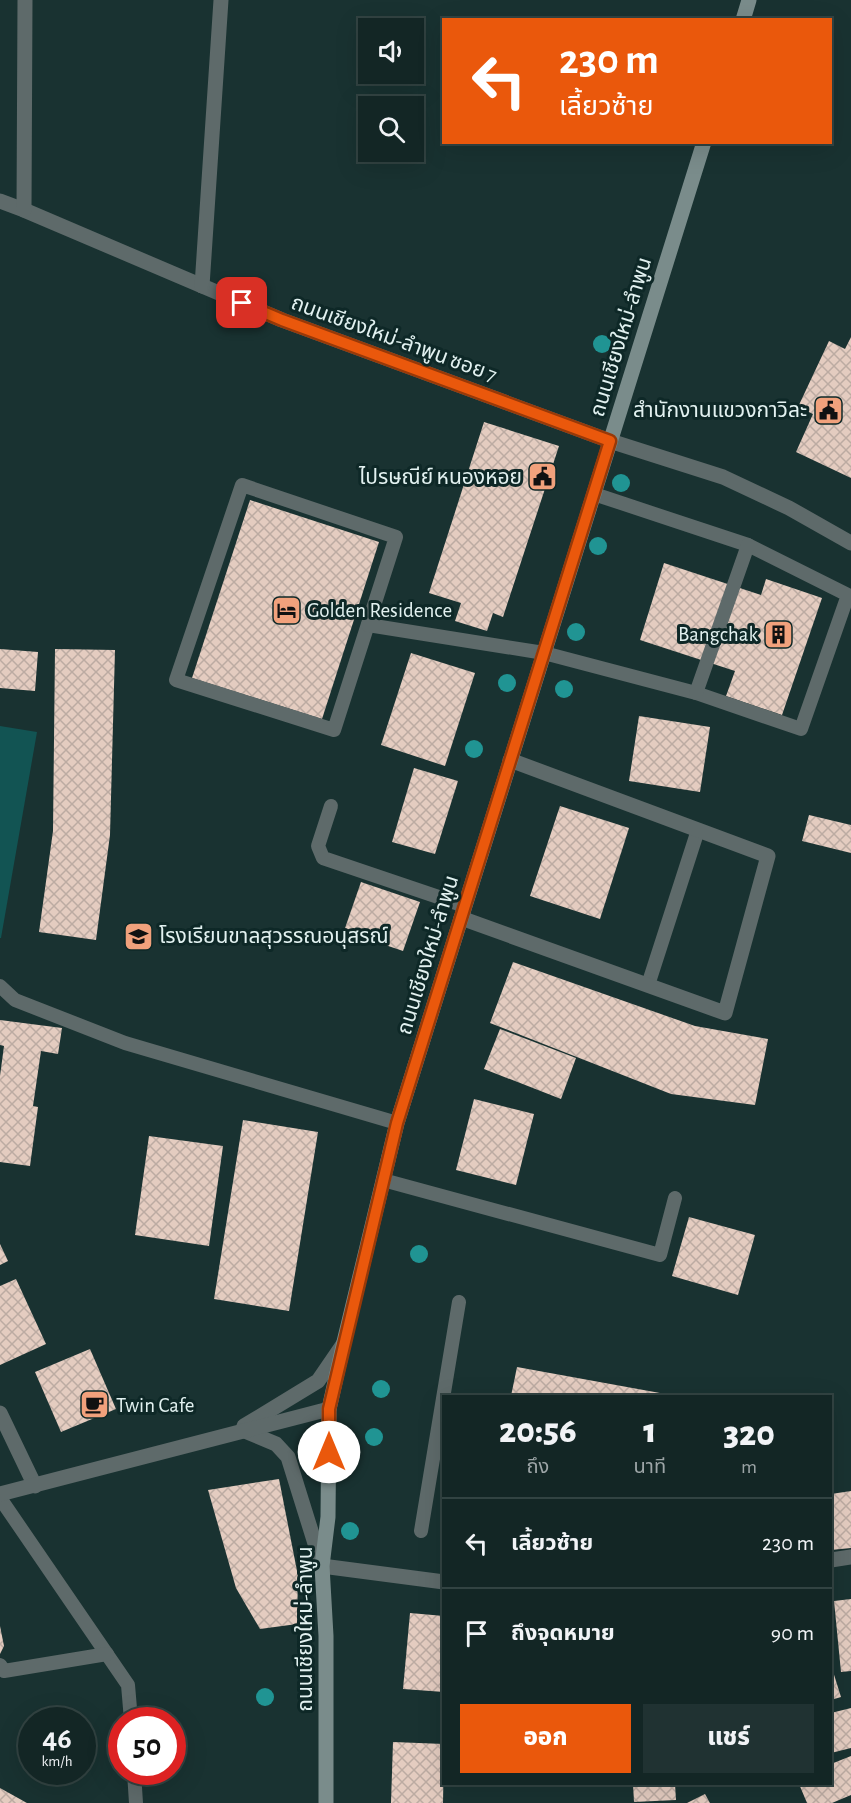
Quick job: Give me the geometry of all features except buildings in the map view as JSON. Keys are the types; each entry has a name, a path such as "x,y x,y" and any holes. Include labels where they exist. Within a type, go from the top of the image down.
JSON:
{"main road":[{"path":"744,18 749,0"},
{"name":"ถนนเชียงใหม่-ลำพูน","path":"326,1803 326,1636 322,1566 328,1517 329,1409 344,1342 397,1123 703,144"}],"street":[{"path":"24,210 25,0"},
{"path":"202,286 221,0"},
{"name":"ถนนเชียงใหม่-ลำพูน ซอย 7","path":"0,201 282,320 610,441 723,477 789,508 851,543"},
{"path":"463,912 648,986 725,1013 768,856 510,760"},
{"path":"229,1435 318,1381 344,1342"},
{"path":"2,1506 35,1486 329,1409"},
{"path":"0,1413 35,1486"},
{"path":"245,1431 276,1444 288,1457 322,1566 442,1582"},
{"path":"832,1560 851,1557"}],"lane":[{"path":"242,485 396,537 368,625 334,730 176,680 242,485"},
{"path":"368,625 544,653 696,693 801,729 848,595 748,545 594,494"},
{"path":"696,693 748,545"},
{"path":"331,806 318,846 323,858 463,912"},
{"path":"648,986 698,830"},
{"path":"0,986 15,1000 125,1043 397,1123"},
{"path":"383,1180 660,1255 675,1198"},
{"path":"444,1395 459,1302"},
{"path":"421,1532 442,1405"},
{"path":"2,1506 128,1685 130,1707"},
{"path":"0,1665 4,1671 107,1654"},
{"path":"135,1785 136,1803"}],"shaded area":[{"path":"0,726 37,732 1,938 0,938"}],"place":[{"name":"สำนักงานแขวงกาวิละ","path":"828,410"},
{"name":"ไปรษณีย์ หนองหอย","path":"543,477"},
{"name":"Golden Residence","path":"286,610"},
{"name":"Bangchak","path":"779,634"},
{"name":"โรงเรียนขาลสุวรรณอนุสรณ์","path":"138,936"},
{"name":"Twin Cafe","path":"95,1405"}],"route":[{"path":"242,303 282,320 610,441 397,1123 329,1409 329,1452"}]}
